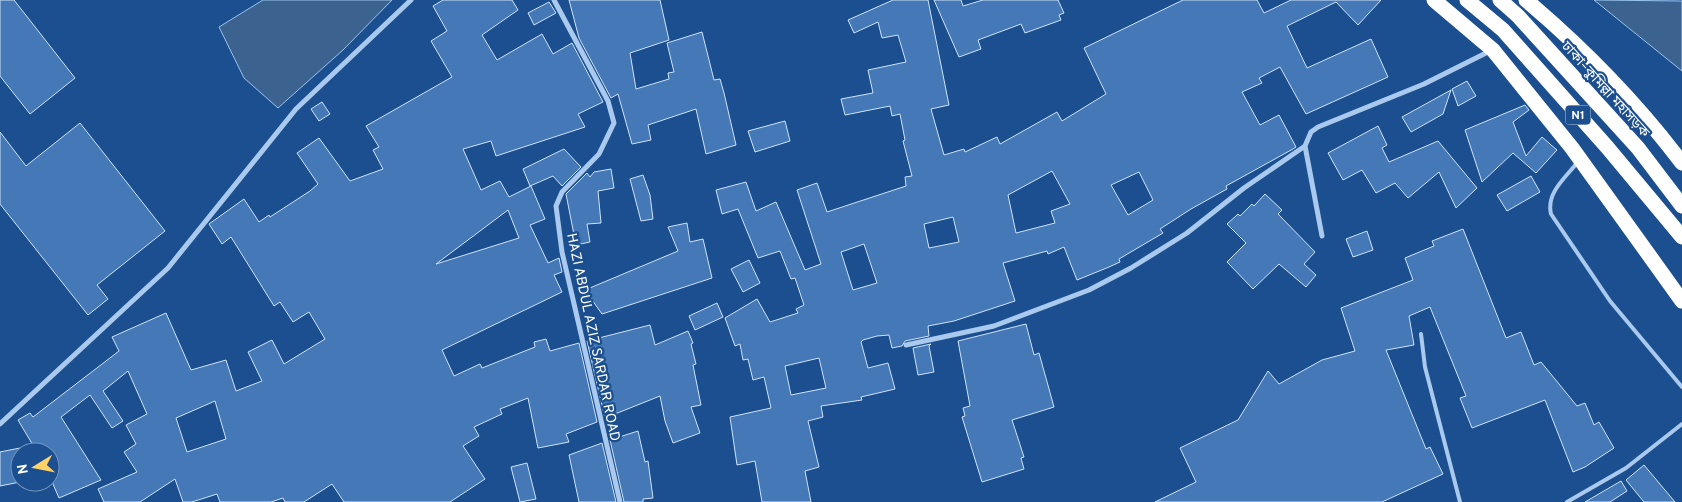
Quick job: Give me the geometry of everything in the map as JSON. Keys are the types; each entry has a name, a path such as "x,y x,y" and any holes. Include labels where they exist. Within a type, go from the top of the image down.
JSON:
{"highway":[{"path":"1434,0 1493,50 1580,160 1682,301"},
{"name":"N1","path":"1467,0 1504,30 1607,147 1682,237"},
{"name":"ঢাকা–কুমিল্লা মহাসড়ক","path":"1500,0 1518,16 1638,148 1682,206"},
{"path":"1526,0 1560,28 1646,116 1682,163"}],"street":[{"path":"0,424 168,268 296,109 411,0"},
{"name":"HAZI ABDUL AZIZ SARDAR ROAD","path":"554,0 608,102 614,123 599,154 562,192 556,206 562,252 620,502"},
{"path":"906,345 994,326 1089,290 1131,268 1187,233 1244,188 1305,146 1311,132 1318,127 1424,84 1493,50"},
{"path":"1305,146 1322,236"}],"lane":[{"path":"1580,160 1551,196 1549,205 1551,214 1610,302 1682,387"},
{"path":"1421,334 1425,367 1460,502"},
{"path":"1567,502 1626,468 1682,424"}],"water":[{"path":"263,0 392,0 343,50 278,108 244,78 219,27"},
{"path":"1594,0 1682,1 1682,71"}],"building":[{"path":"0,0 14,0 75,78 30,114 0,76"},
{"path":"443,0 512,0 518,10 482,35 497,60 542,34 553,54 572,43 603,102 578,114 585,127 496,156 491,141 463,149 481,190 500,181 509,197 531,186 545,219 530,225 548,263 559,258 562,272 554,275 562,292 442,350 454,376 480,364 482,368 535,347 534,342 546,339 550,351 579,343 597,422 566,434 569,442 538,448 528,398 500,409 502,414 474,427 479,436 463,446 485,479 450,502 344,502 332,484 304,502 285,502 283,498 271,502 220,502 217,494 192,502 183,502 175,479 140,502 104,502 98,489 137,472 124,452 136,444 126,425 147,414 128,371 103,391 123,421 112,428 90,395 61,417 101,480 59,498 56,492 60,492 60,442 31,442 18,420 30,413 33,417 119,351 112,337 166,313 191,370 226,360 236,391 262,381 248,352 272,340 284,364 325,339 309,312 293,322 280,302 274,306 231,237 222,244 209,224 244,199 259,222 310,191 318,184 297,153 319,138 350,181 383,169 373,150 379,147 366,126 452,77 431,41 447,31 433,6","holes":["508,210 519,238 436,264","215,401 226,439 187,452 176,418"]},
{"path":"569,0 660,0 669,40 630,53 636,89 669,79 668,73 674,72 667,43 702,32 714,80 720,79 736,145 706,154 696,109 648,125 651,140 632,144 618,94 611,98 579,38"},
{"path":"893,0 928,0 949,105 931,109 944,155 964,149 965,152 997,137 1000,144 1057,112 1062,121 1106,94 1084,48 1183,0 1257,0 1264,13 1291,0 1381,0 1358,25 1336,2 1287,26 1307,68 1371,39 1388,77 1306,114 1280,67 1259,78 1262,83 1242,92 1260,125 1279,115 1296,147 1293,149 1226,186 1227,189 1160,229 1163,233 1119,259 1120,262 1109,267 1077,280 1064,247 1048,254 1047,251 1003,263 1015,301 954,321 928,326 929,336 905,341 902,346 892,348 889,335 863,340 861,342 868,368 888,363 895,389 861,397 862,400 821,406 823,417 808,421 819,467 805,471 811,502 762,502 755,461 737,465 730,417 771,408 764,377 753,380 748,359 743,360 740,344 735,346 725,318 757,299 770,322 798,313 796,309 804,305 795,278 791,279 780,251 758,258 738,209 722,214 716,190 746,182 756,211 776,202 805,270 821,264 797,190 817,183 827,212 906,186 905,177 912,176 903,141 905,140 900,114 892,116 890,106 845,115 841,99 873,93 868,70 906,62 898,35 882,38 878,22 854,33 848,20","holes":["1052,171 1070,204 1051,211 1055,223 1016,233 1008,195","1139,172 1153,200 1128,215 1111,185","953,217 959,242 929,248 924,224","864,244 877,283 853,290 841,252","819,358 826,388 791,395 785,366"]},
{"path":"934,0 961,0 963,6 983,0 1058,0 1064,13 1059,15 1061,20 1025,33 1021,24 978,40 981,49 959,57"},
{"path":"549,2 556,13 534,25 528,13"},
{"path":"1467,81 1476,96 1458,106 1452,89"},
{"path":"1451,90 1443,114 1411,132 1402,117"},
{"path":"322,102 330,114 319,121 311,109"},
{"path":"1525,105 1529,110 1513,122 1526,156 1542,137 1557,150 1536,173 1513,153 1482,182 1465,130"},
{"path":"785,121 790,141 755,152 748,131"},
{"path":"80,123 165,231 97,285 108,299 88,315 0,204 0,132 26,166"},
{"path":"1378,126 1387,145 1382,148 1389,162 1438,141 1477,188 1456,208 1439,172 1408,198 1395,183 1376,193 1362,170 1343,180 1328,153"},
{"path":"564,149 581,167 562,186 553,176 530,186 523,169"},
{"path":"611,169 614,188 598,191 601,223 587,224 590,242 576,245 566,194 587,173 590,177 594,172"},
{"path":"643,175 650,195 653,219 641,221 630,179"},
{"path":"1531,176 1540,192 1507,211 1497,195"},
{"path":"1265,194 1282,210 1278,214 1315,252 1304,264 1316,275 1306,287 1279,264 1253,289 1227,262 1246,243 1227,224 1238,214 1240,216 1252,204 1254,206"},
{"path":"687,223 690,242 703,239 712,278 602,314 585,290 678,251 668,227"},
{"path":"1463,229 1506,338 1521,332 1534,365 1541,362 1577,406 1585,403 1594,425 1599,422 1614,448 1585,467 1573,472 1545,400 1472,428 1460,398 1466,396 1430,307 1409,316 1414,345 1386,350 1426,449 1430,447 1443,474 1382,502 1155,502 1196,482 1180,448 1238,420 1268,371 1279,384 1322,360 1355,351 1341,308 1413,280 1405,258 1434,246 1432,241"},
{"path":"1367,231 1373,250 1353,257 1346,239"},
{"path":"749,260 760,283 743,292 731,269"},
{"path":"717,303 723,317 695,330 689,316"},
{"path":"1026,324 1034,355 1039,353 1054,407 1012,420 1024,457 1021,458 1024,469 982,482 962,417 965,416 963,408 970,406 958,341"},
{"path":"650,325 655,345 688,331 693,343 691,344 696,364 693,365 701,405 691,407 700,433 673,443 665,421 660,396 605,418 587,341"},
{"path":"931,344 929,346 934,372 918,375 913,348"},
{"path":"638,431 645,462 648,461 653,498 643,499 643,502 624,502 610,440"},
{"path":"602,443 616,502 579,502 569,455"},
{"path":"10,450 10,484 0,486 0,452"},
{"path":"527,463 536,499 520,502 511,467"},
{"path":"1644,465 1675,502 1644,502 1626,480"},
{"path":"1621,481 1627,491 1610,502 1585,502"}]}
